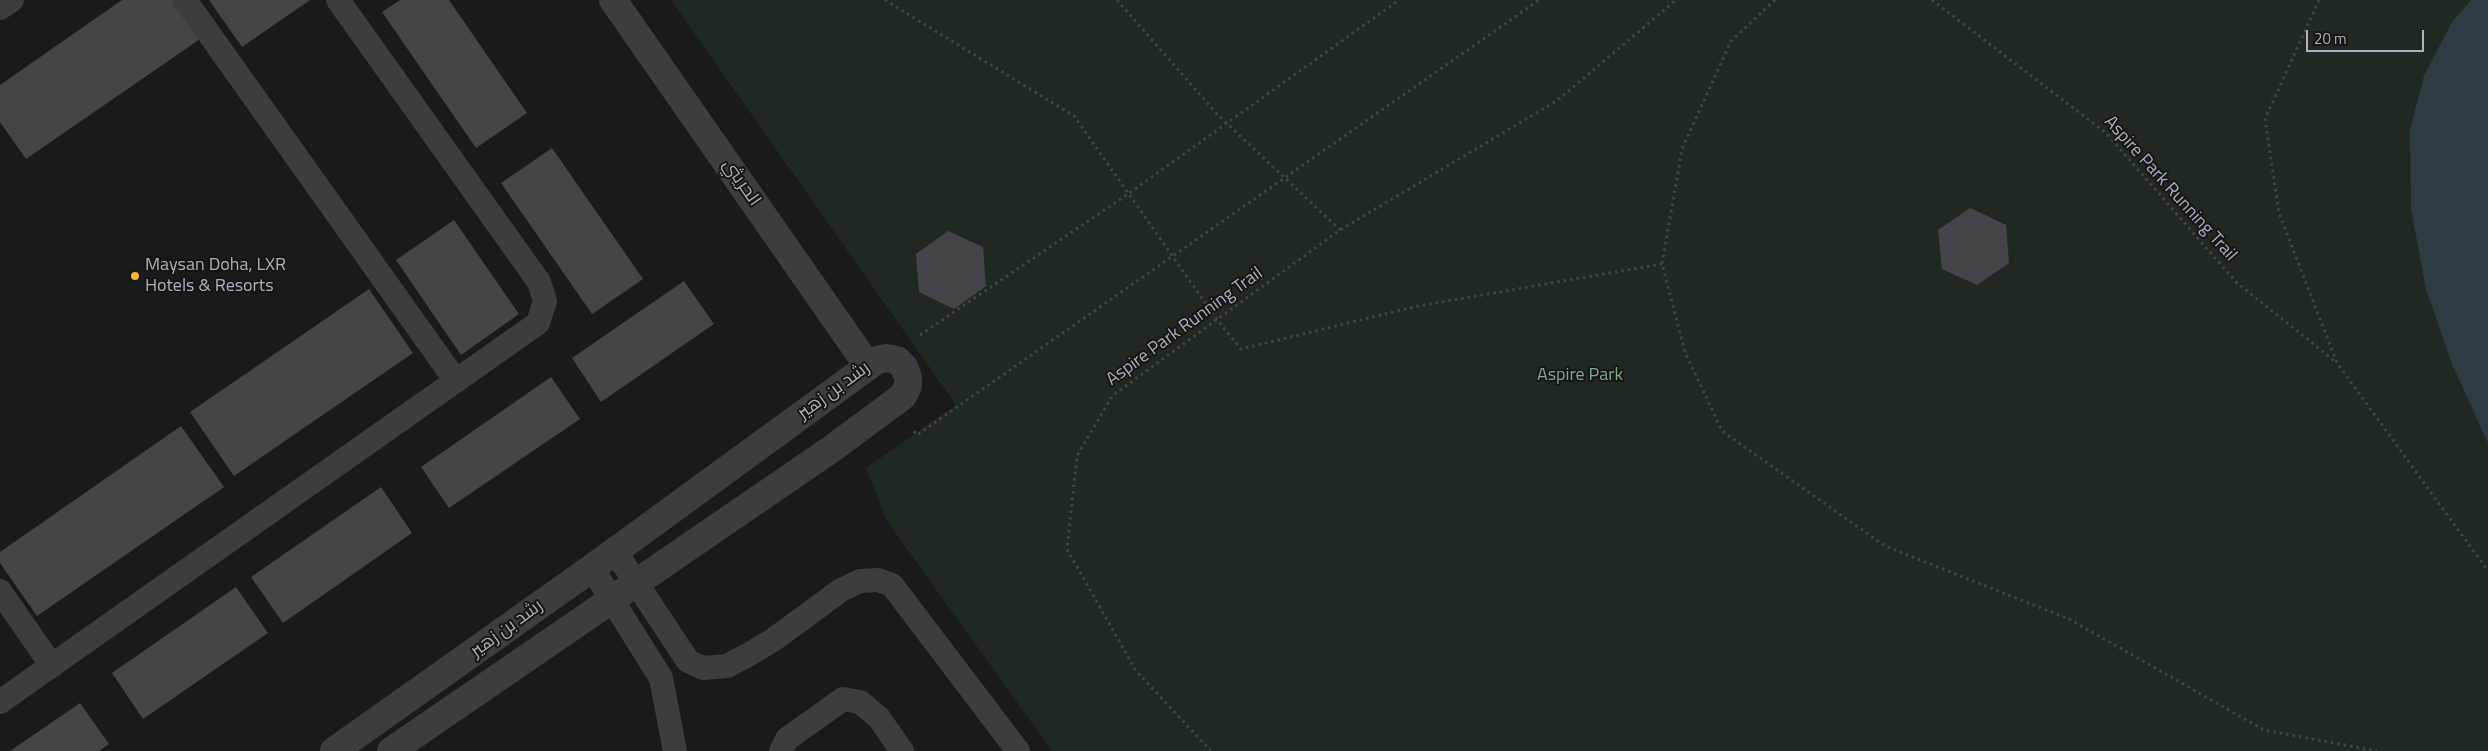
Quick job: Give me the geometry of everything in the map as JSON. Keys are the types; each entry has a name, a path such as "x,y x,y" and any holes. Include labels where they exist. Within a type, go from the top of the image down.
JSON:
{"street":[{"name":"الحريثي","path":"613,0 877,362"},
{"name":"رشد بن زهير","path":"334,751 877,362 897,360 904,367 908,377 908,386 903,396 895,402 830,450 391,751"}],"lane":[{"path":"0,8 12,0"},
{"path":"185,0 456,381"},
{"path":"0,702 538,324 545,301 539,282 338,0"},
{"path":"614,550 688,661 703,668 727,666 748,656 841,590 860,581 878,580 892,585 1018,751"},
{"path":"592,568 613,598 661,678 675,751"},
{"path":"0,591 52,666"},
{"path":"780,751 787,739 843,699 860,702 879,718 902,751"}],"path":[{"path":"884,0 1074,116 1172,257 1240,349 1418,306 1662,264"},
{"path":"1117,0 1226,123 1340,230"},
{"path":"877,362 1128,194 1399,0"},
{"path":"895,402 917,435 1539,0"},
{"name":"Aspire Park Running Trail","path":"1210,751 1136,671 1066,549 1078,456 1112,396 1218,321 1340,230 1558,100 1676,0"},
{"path":"1775,0 1731,41 1682,149 1662,264 1684,352 1722,431 1885,546 2070,619 2264,730 2377,751"},
{"name":"Aspire Park Running Trail","path":"1932,0 2106,133 2236,282 2337,363"},
{"path":"2319,0 2265,119 2279,214 2337,363 2488,571"}],"green space":[{"name":"Aspire Park","path":"671,0 2488,0 2488,751 1052,751 887,521 866,468 956,405"}],"shaded area":[{"path":"2471,0 2488,0 2488,443 2452,364 2426,289 2411,209 2410,130 2424,76 2452,22"}],"building":[{"path":"122,0 177,0 203,37 26,159 0,122 0,85"},
{"path":"209,0 310,0 242,47"},
{"path":"400,0 449,0 527,113 476,148 382,12"},
{"path":"552,148 643,279 592,314 501,183"},
{"path":"1970,208 2006,225 2009,263 1977,285 1942,269 1938,230"},
{"path":"454,220 519,314 461,355 396,260"},
{"path":"948,231 983,247 986,286 954,309 919,292 916,254"},
{"path":"684,281 714,324 601,402 572,358"},
{"path":"369,289 413,353 234,476 190,412"},
{"path":"551,377 580,419 449,508 421,467"},
{"path":"181,426 224,487 37,616 0,563 0,552"},
{"path":"381,487 412,533 283,623 251,577"},
{"path":"236,587 268,633 143,719 112,673"},
{"path":"80,703 109,744 99,751 10,751"}],"place":[{"name":"Maysan Doha, LXR Hotels & Resorts","path":"135,276"}]}
